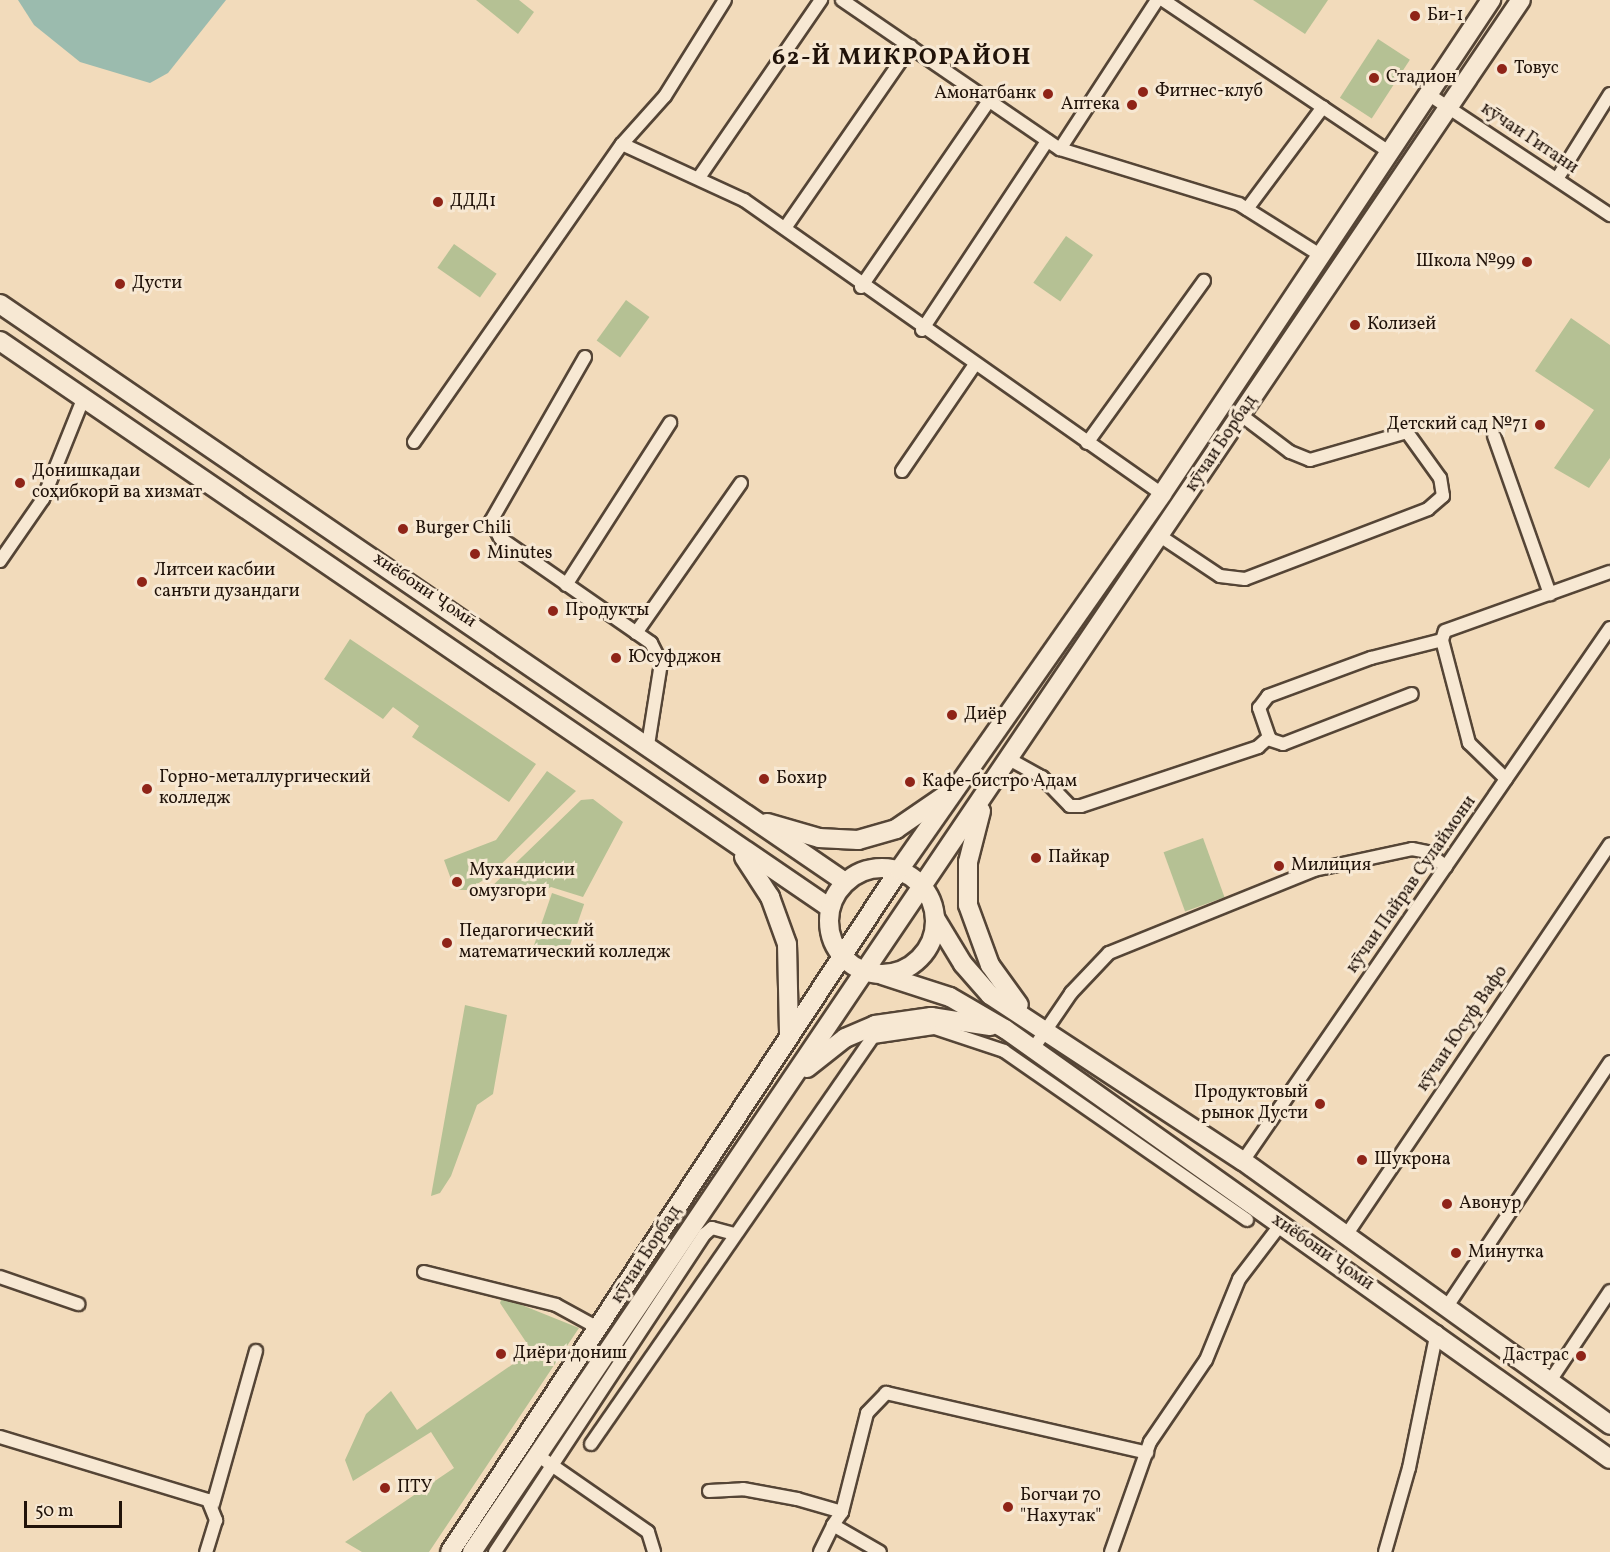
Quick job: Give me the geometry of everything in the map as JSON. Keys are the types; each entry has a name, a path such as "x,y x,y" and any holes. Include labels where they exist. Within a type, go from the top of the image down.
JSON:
{"main road":[{"name":"кӯчаи Борбад","path":"450,1552 600,1329 789,1035 899,870 1162,494 1323,257 1491,0"},
{"name":"кӯчаи Борбад","path":"472,1552 543,1459 792,1081 873,973 923,888 989,788 1521,0"},
{"name":"хиёбони Ҷомӣ","path":"0,304 236,462 845,882"},
{"name":"хиёбони Ҷомӣ","path":"0,341 216,487 736,846 830,908"},
{"path":"216,487 236,462"},
{"path":"751,819 819,838 858,840 923,814 963,779"},
{"path":"989,788 968,862 968,905 1002,986 1039,1025"},
{"path":"736,846 770,897 787,944 789,1035"},
{"path":"935,918 930,943 915,963 873,973 843,957 828,926 830,908 845,882 873,868 899,870 923,888 935,918 990,995 1039,1025"},
{"name":"хиёбони Ҷомӣ","path":"873,973 950,997 1005,1029 1033,1049 1099,1107 1281,1224 1437,1332 1610,1459"},
{"path":"792,1081 864,1036 930,1022 1005,1029"},
{"name":"хиёбони Ҷомӣ","path":"1039,1025 1243,1161 1448,1305 1610,1425"},
{"path":"1556,1421 1574,1398"}],"street":[{"path":"414,442 622,144 665,96 725,0"},
{"path":"700,176 821,0"},
{"path":"842,0 1060,149 1247,209 1323,257"},
{"path":"1060,149 1157,0"},
{"path":"1163,0 1391,153"},
{"path":"785,228 911,46"},
{"name":"кӯчаи Гитани","path":"1428,94 1610,215"},
{"path":"1557,179 1610,94"},
{"path":"861,287 989,101"},
{"path":"1247,209 1323,108"},
{"path":"922,330 1047,141"},
{"path":"622,144 700,176 785,228 861,287 1162,494"},
{"path":"1088,443 1204,281"},
{"path":"585,357 491,521 500,538 651,643 661,663 648,745"},
{"path":"902,471 974,366"},
{"path":"0,561 43,499 82,402"},
{"path":"1160,536 1220,576 1245,579 1428,509 1443,495 1440,478 1407,432 1384,434 1310,460 1290,452 1241,415"},
{"path":"566,585 670,423"},
{"path":"1494,436 1550,594"},
{"path":"636,633 741,483"},
{"path":"1506,779 1469,743 1442,640 1445,631 1610,572"},
{"name":"кӯчаи Пайрав Сулаймони","path":"1243,1161 1610,628"},
{"path":"1268,739 1269,726 1259,708 1268,696 1371,658 1442,640"},
{"path":"1009,759 1042,777 1075,807 1249,750 1268,739 1283,744 1413,694"},
{"name":"кӯчаи Юсуф Вафо","path":"1347,1234 1610,844"},
{"path":"1033,1049 1039,1025 1109,952 1314,870 1412,849 1427,852 1446,867"},
{"path":"930,1022 1004,1051 1099,1107 1247,1220"},
{"path":"591,1444 717,1269 735,1234 864,1036"},
{"path":"1448,1305 1610,1062"},
{"path":"1111,1552 1147,1453 1206,1360 1239,1279 1281,1224"},
{"path":"495,1552 543,1459 705,1234 712,1228 735,1234"},
{"path":"424,1272 556,1305 600,1329"},
{"path":"0,1277 78,1304"},
{"path":"1550,1381 1610,1291"},
{"path":"1385,1552 1409,1468 1437,1332"},
{"path":"206,1552 216,1520 213,1504 256,1351"},
{"path":"820,1552 842,1512 867,1413 886,1393 1147,1453"},
{"path":"0,1437 213,1504"},
{"path":"543,1459 648,1532 654,1552"},
{"path":"709,1491 762,1491 842,1512"},
{"path":"833,1525 880,1552"}],"green space":[{"path":"476,0 519,0 534,12 518,34"},
{"path":"1253,0 1328,0 1305,34"},
{"name":"Стадион","path":"1378,39 1410,60 1372,118 1340,98"},
{"path":"1066,236 1093,255 1060,302 1033,283"},
{"path":"454,244 497,274 480,298 437,268"},
{"path":"626,300 649,317 620,357 597,340"},
{"path":"1571,318 1610,345 1610,458 1589,488 1554,468 1594,410 1535,371"},
{"path":"350,639 536,764 509,802 412,737 419,726 393,707 383,719 324,679"},
{"path":"547,771 576,791 487,878 467,890 455,890 444,860 496,840"},
{"path":"593,799 623,822 583,897 551,887 532,898 489,889 581,800"},
{"path":"1203,838 1225,897 1185,912 1164,852"},
{"path":"552,893 584,904 565,960 533,949"},
{"path":"465,1005 507,1015 493,1094 477,1105 451,1176 440,1193 431,1196"},
{"path":"502,1297 579,1328 429,1552 362,1552 345,1542 454,1468 431,1432 353,1481 345,1460 366,1414 391,1391 417,1430 532,1351 500,1303"}],"shaded area":[{"path":"18,0 226,0 168,73 150,83 80,62 34,25"}],"place":[{"name":"Би-1","path":"1415,16"},
{"name":"Товус","path":"1502,69"},
{"name":"Стадион","path":"1374,78"},
{"name":"Фитнес-клуб","path":"1143,92"},
{"name":"Амонатбанк","path":"1048,94"},
{"name":"Аптека","path":"1132,105"},
{"name":"ДДД1","path":"438,202"},
{"name":"Школа №99","path":"1527,262"},
{"name":"Дусти","path":"120,284"},
{"name":"Колизей","path":"1355,325"},
{"name":"Детский сад №71","path":"1540,425"},
{"name":"Донишкадаи соҳибкорӣ ва хизмат","path":"20,483"},
{"name":"Burger Chili","path":"403,529"},
{"name":"Minutes","path":"475,554"},
{"name":"Литсеи касбии санъти дузандаги","path":"142,582"},
{"name":"Продукты","path":"553,611"},
{"name":"Юсуфджон","path":"616,658"},
{"name":"Диëр","path":"952,715"},
{"name":"Бохир","path":"764,779"},
{"name":"Кафе-бистро Адам","path":"910,782"},
{"name":"Горно-металлургический колледж","path":"147,789"},
{"name":"Пайкар","path":"1036,858"},
{"name":"Милиция","path":"1279,866"},
{"name":"Мухандисии омузгори","path":"457,882"},
{"name":"Педагогический математический колледж","path":"447,943"},
{"name":"Продуктовый рынок Дусти","path":"1320,1104"},
{"name":"Шукрона","path":"1362,1160"},
{"name":"Авонур","path":"1447,1204"},
{"name":"Минутка","path":"1456,1253"},
{"name":"Диёри дониш","path":"501,1354"},
{"name":"Дастрас","path":"1581,1356"},
{"name":"ПТУ","path":"385,1488"},
{"name":"Богчаи 70 \"Нахутак\"","path":"1008,1507"}],"district":[{"name":"62-Й МИКРОРАЙОН","path":"902,59"}]}
